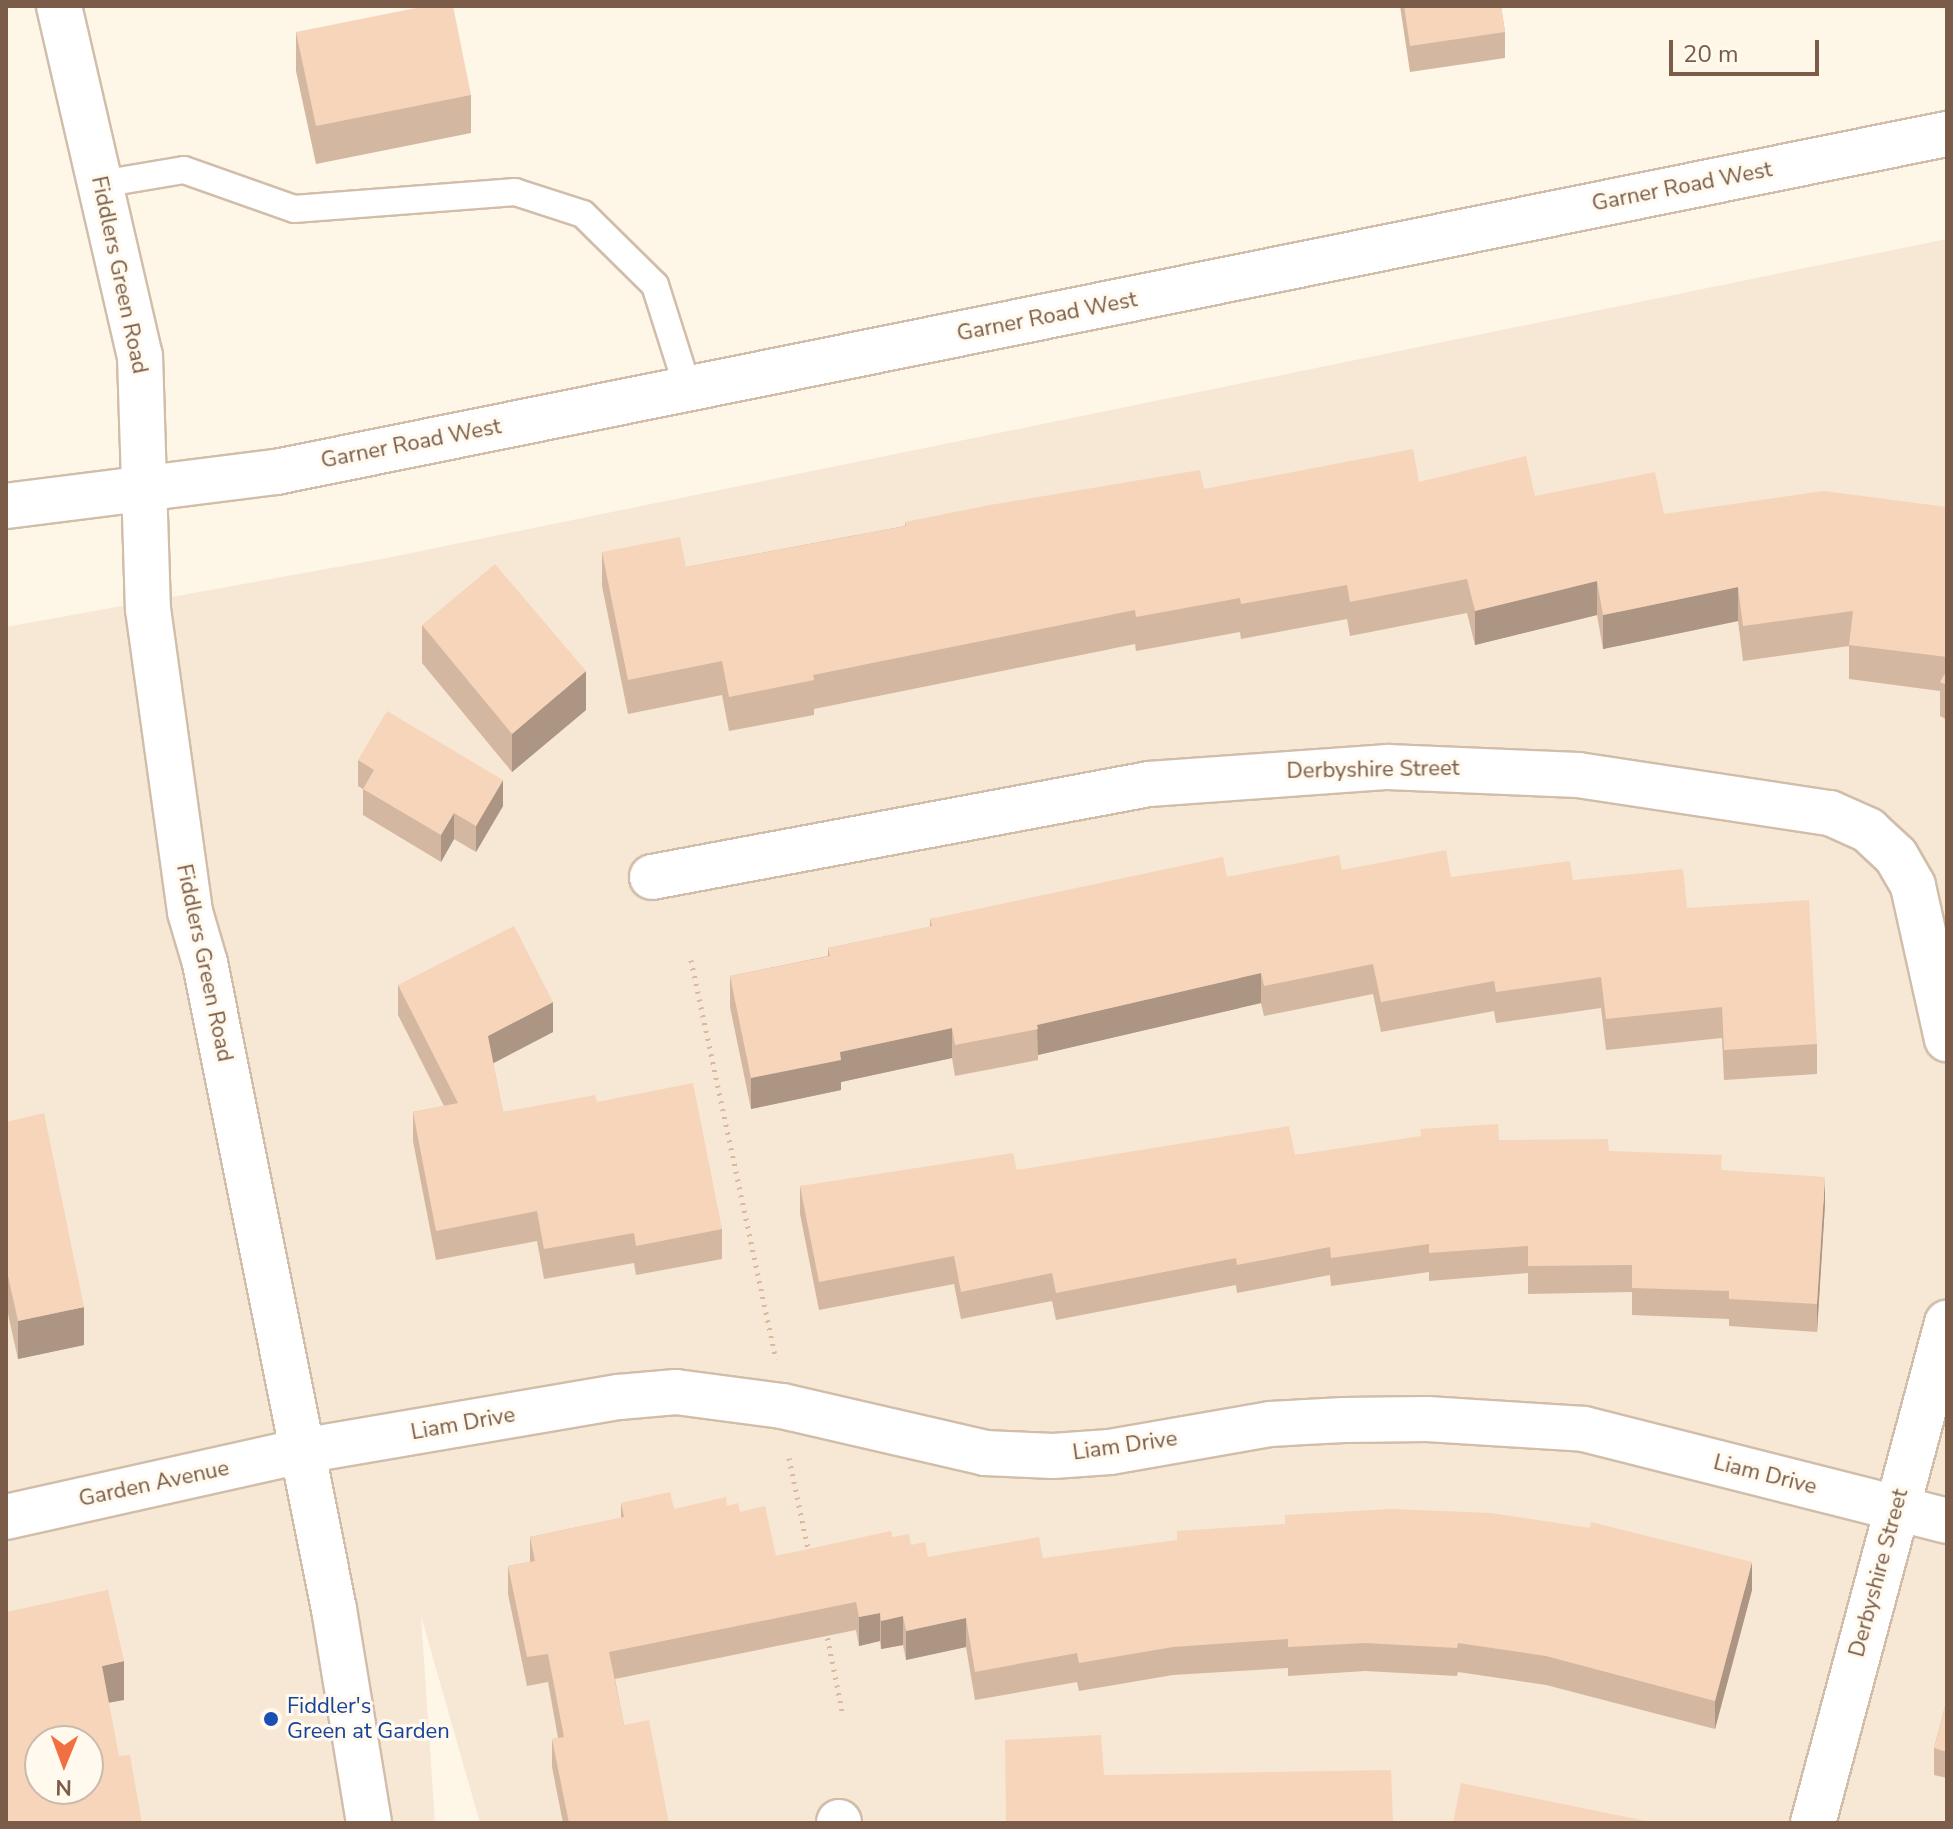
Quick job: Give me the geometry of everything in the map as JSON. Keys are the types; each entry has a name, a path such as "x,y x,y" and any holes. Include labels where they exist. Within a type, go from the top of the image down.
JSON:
{"street":[{"name":"Fiddlers Green Road","path":"59,6 140,356 148,609 190,912 205,963 302,1451 369,1823"},
{"name":"Garner Road West","path":"6,506 276,472 1947,134"},
{"name":"Derbyshire Street","path":"652,877 1149,784 1388,767 1578,775 1830,813 1868,830 1896,856 1913,886 1947,1039"},
{"name":"Derbyshire Street","path":"1813,1823 1947,1323"},
{"name":"Liam Drive","path":"302,1451 619,1397 676,1392 782,1406 985,1453 1053,1456 1110,1452 1270,1424 1427,1419 1584,1429 1947,1521"},
{"name":"Garden Avenue","path":"6,1517 302,1451"}],"lane":[{"path":"101,184 184,170 294,209 515,192 583,214 655,285 688,389"}],"path":[{"path":"691,960 776,1368"},
{"path":"786,1446 812,1567"},
{"path":"825,1628 842,1711"}],"shaded area":[{"path":"1947,239 1947,1823 480,1823 421,1616 435,1823 6,1823 6,627 387,558"}],"building":[{"path":"426,6 453,6 471,95 316,126 296,32"},
{"path":"1404,6 1501,6 1505,32 1410,46"},
{"path":"1413,449 1419,482 1526,456 1535,496 1655,472 1664,514 1823,491 1947,507 1947,657 1849,645 1853,611 1743,626 1738,587 1603,615 1597,581 1475,611 1467,579 1350,602 1347,585 1241,604 1240,598 1136,617 1135,610 813,675 814,680 729,697 722,661 628,680 602,552 680,537 686,567 906,526 905,522 990,505 1200,470 1204,489"},
{"path":"495,564 586,671 512,734 422,625"},
{"path":"1947,670 1947,685 1940,682"},
{"path":"387,711 503,780 476,826 454,813 441,835 363,789 374,770 358,760"},
{"path":"1446,850 1451,877 1570,861 1573,880 1683,869 1687,908 1809,900 1817,1044 1724,1050 1722,1007 1606,1019 1601,977 1496,992 1494,981 1381,1002 1373,964 1264,986 1261,973 1037,1025 1038,1029 955,1045 952,1028 840,1052 841,1060 751,1078 730,976 830,956 828,948 932,926 930,919 1223,857 1227,877 1339,855 1342,870"},
{"path":"514,926 553,1002 488,1036 503,1112 595,1095 597,1102 693,1083 722,1229 636,1246 634,1233 544,1249 537,1211 436,1231 413,1112 458,1103 398,985"},
{"path":"44,1113 84,1307 18,1321 6,1267 6,1122"},
{"path":"1498,1124 1499,1140 1608,1139 1609,1151 1722,1155 1721,1170 1825,1177 1817,1304 1729,1299 1729,1291 1632,1288 1632,1265 1528,1266 1528,1246 1429,1253 1429,1244 1331,1258 1330,1247 1237,1265 1236,1258 1056,1293 1052,1273 961,1292 954,1256 819,1282 800,1186 1013,1153 1017,1170 1289,1126 1295,1155 1421,1136 1420,1129"},
{"path":"670,1492 674,1509 726,1497 727,1506 738,1503 740,1512 765,1506 776,1556 891,1531 892,1537 909,1534 911,1545 925,1542 928,1557 1039,1537 1043,1558 1177,1540 1177,1531 1285,1524 1285,1515 1391,1509 1491,1513 1590,1528 1591,1522 1752,1562 1715,1701 1546,1656 1458,1643 1457,1648 1365,1643 1288,1647 1288,1639 1173,1647 1079,1663 1077,1653 975,1672 966,1618 906,1631 903,1616 881,1621 880,1613 859,1617 856,1602 609,1652 624,1725 649,1720 669,1823 569,1823 552,1739 564,1737 548,1654 527,1657 508,1566 535,1561 530,1537 624,1517 621,1503"},
{"path":"108,1590 124,1661 102,1666 119,1756 130,1755 142,1823 6,1823 6,1612"},
{"path":"1947,1699 1947,1752 1934,1748"},
{"path":"1101,1735 1104,1775 1391,1770 1393,1823 1006,1823 1005,1740"},
{"path":"1461,1783 1655,1823 1453,1823"}],"place":[{"name":"Fiddler's Green at Garden","path":"271,1719"}]}
